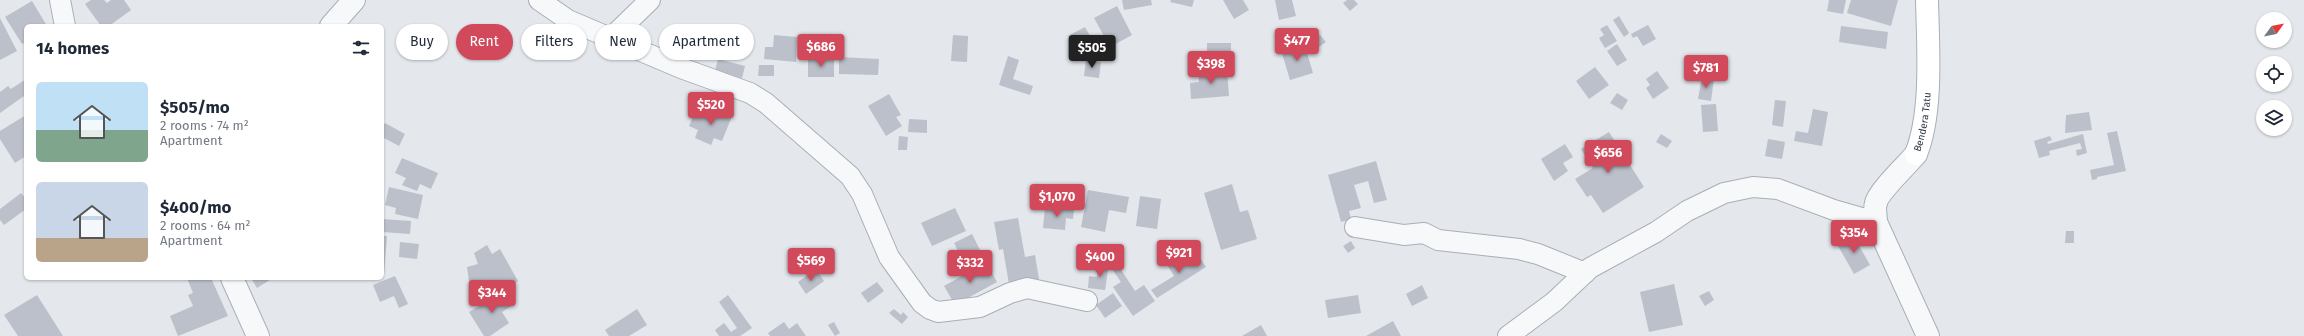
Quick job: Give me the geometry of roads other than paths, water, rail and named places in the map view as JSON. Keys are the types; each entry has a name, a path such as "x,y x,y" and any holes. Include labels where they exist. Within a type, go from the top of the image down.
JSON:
{"main road":[{"name":"Bendera Tatu","path":"1916,154 1923,135 1928,56 1927,0"}],"street":[{"path":"60,0 65,24"},
{"path":"333,24 354,0"},
{"path":"539,0 568,20 595,31"},
{"path":"625,24 650,0"},
{"path":"651,55 706,78 750,93 783,118 850,176 862,194 889,257 922,303 930,308 938,312 980,306 1010,293 1027,288 1087,301"},
{"name":"Bendera Tatu","path":"1916,154 1899,175 1882,190 1876,203 1876,222 1928,336"},
{"path":"1508,336 1554,302 1585,273 1656,232 1687,211 1724,193 1753,187 1778,189 1834,210 1876,222"},
{"path":"1355,227 1404,235 1424,233 1438,240 1518,249 1538,254 1585,273"},
{"path":"233,280 258,336"}]}
